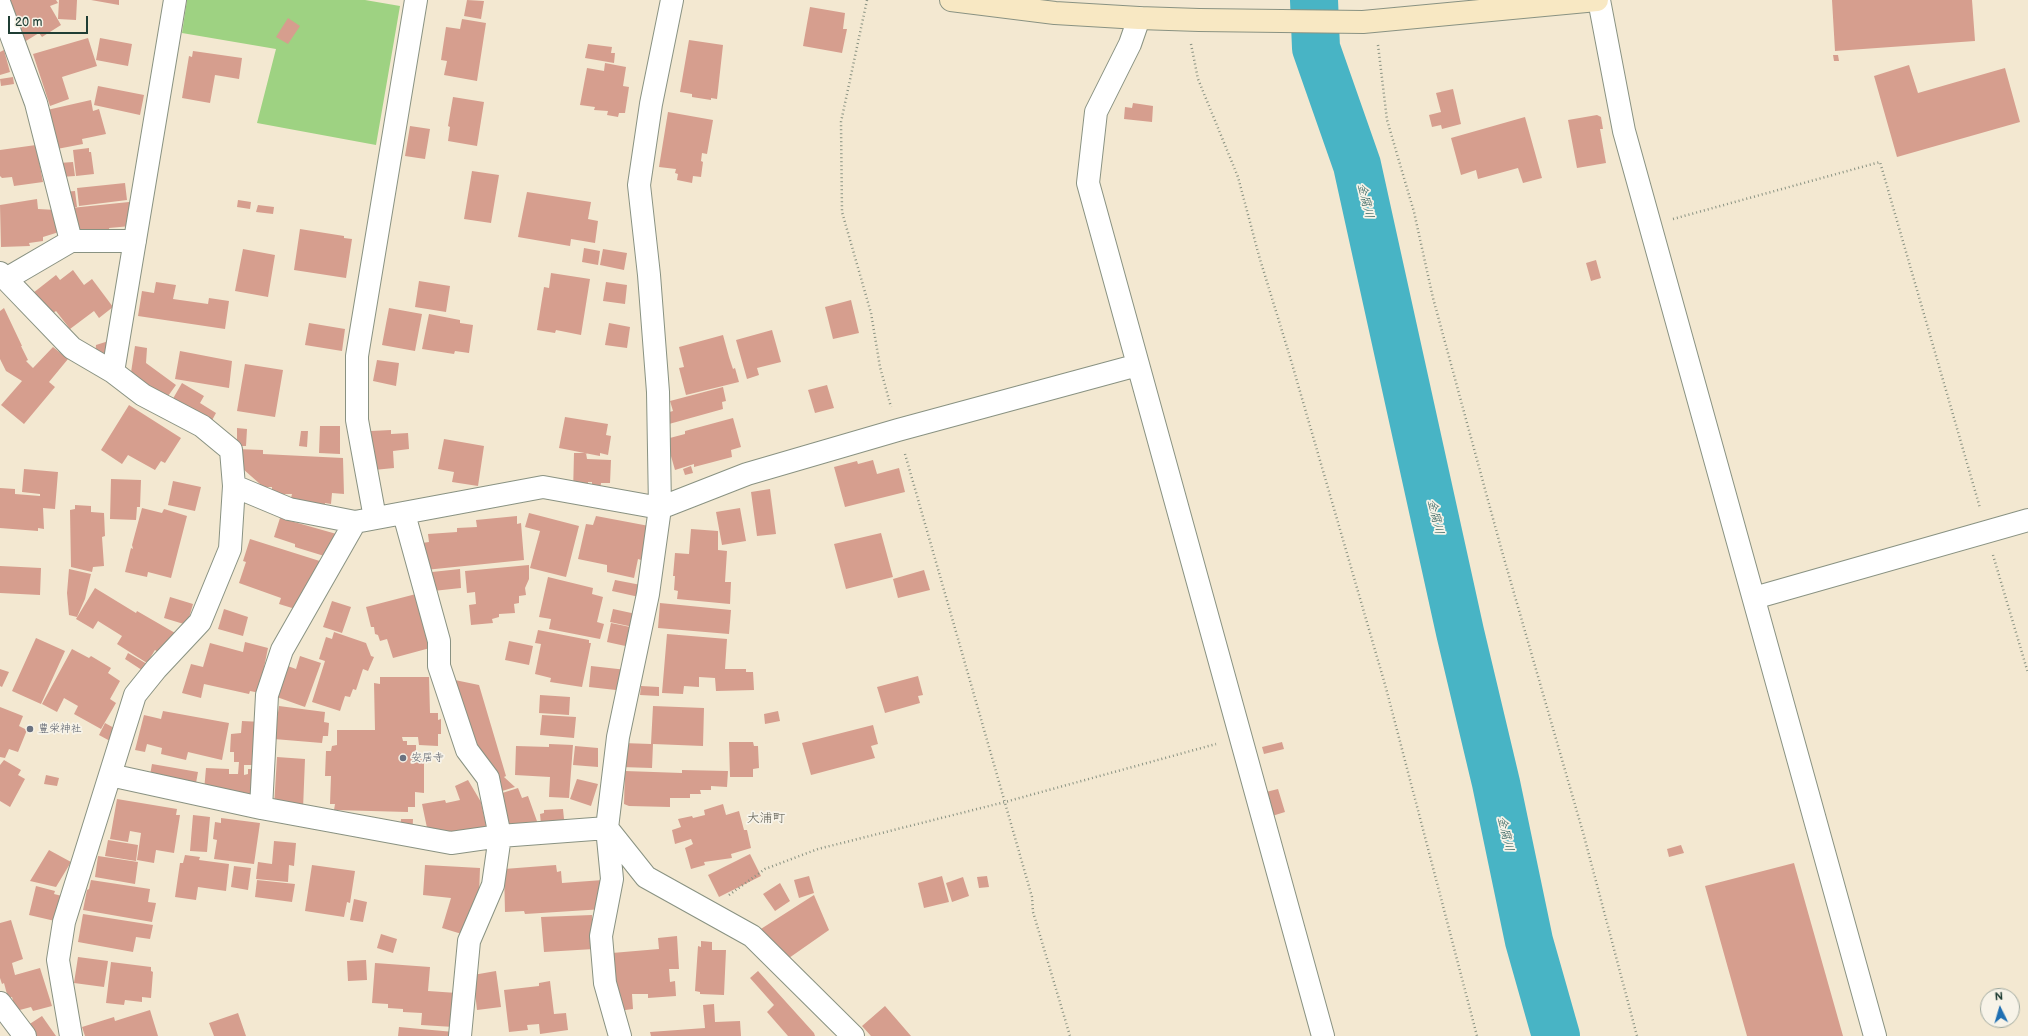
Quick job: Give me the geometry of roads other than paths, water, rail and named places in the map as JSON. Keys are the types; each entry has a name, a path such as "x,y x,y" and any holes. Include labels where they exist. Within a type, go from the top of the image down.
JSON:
{"street":[{"path":"113,372 175,0"},
{"path":"262,808 267,695 282,650 365,520 357,420 357,356 416,0"},
{"path":"620,1036 605,983 601,936 612,879 607,828 618,737 648,594 660,508 658,392 649,275 639,186 651,104 672,0"},
{"path":"951,0 1055,13 1139,18 1369,22 1598,0 1624,131 1875,1036"},
{"path":"0,5 36,102 71,241"},
{"path":"1139,18 1130,44 1096,112 1088,183 1323,1036"},
{"path":"71,1036 58,960 64,922 135,695 156,669 200,622 230,549 234,486 231,450 202,426 143,395 113,372 72,348 3,276 71,241 135,241"},
{"path":"234,486 289,509 365,520 404,514 543,487 660,508 747,474 898,430 1138,365"},
{"path":"404,514 439,641 439,666 468,750 488,778 500,836 493,885 469,941 460,1036"},
{"path":"1754,598 2028,520"},
{"path":"110,775 262,808 451,844 500,836 607,828"},
{"path":"607,828 646,877 752,936 852,1036"},
{"path":"0,1003 25,1036"}],"waterway":[{"name":"金腐川","path":"1314,0 1316,48 1357,165 1460,632 1496,783 1529,941 1556,1036"}],"place":[{"name":"豊栄神社","path":"30,729"},
{"name":"安居寺","path":"403,758"}],"district":[{"name":"大浦町","path":"766,819"}]}
